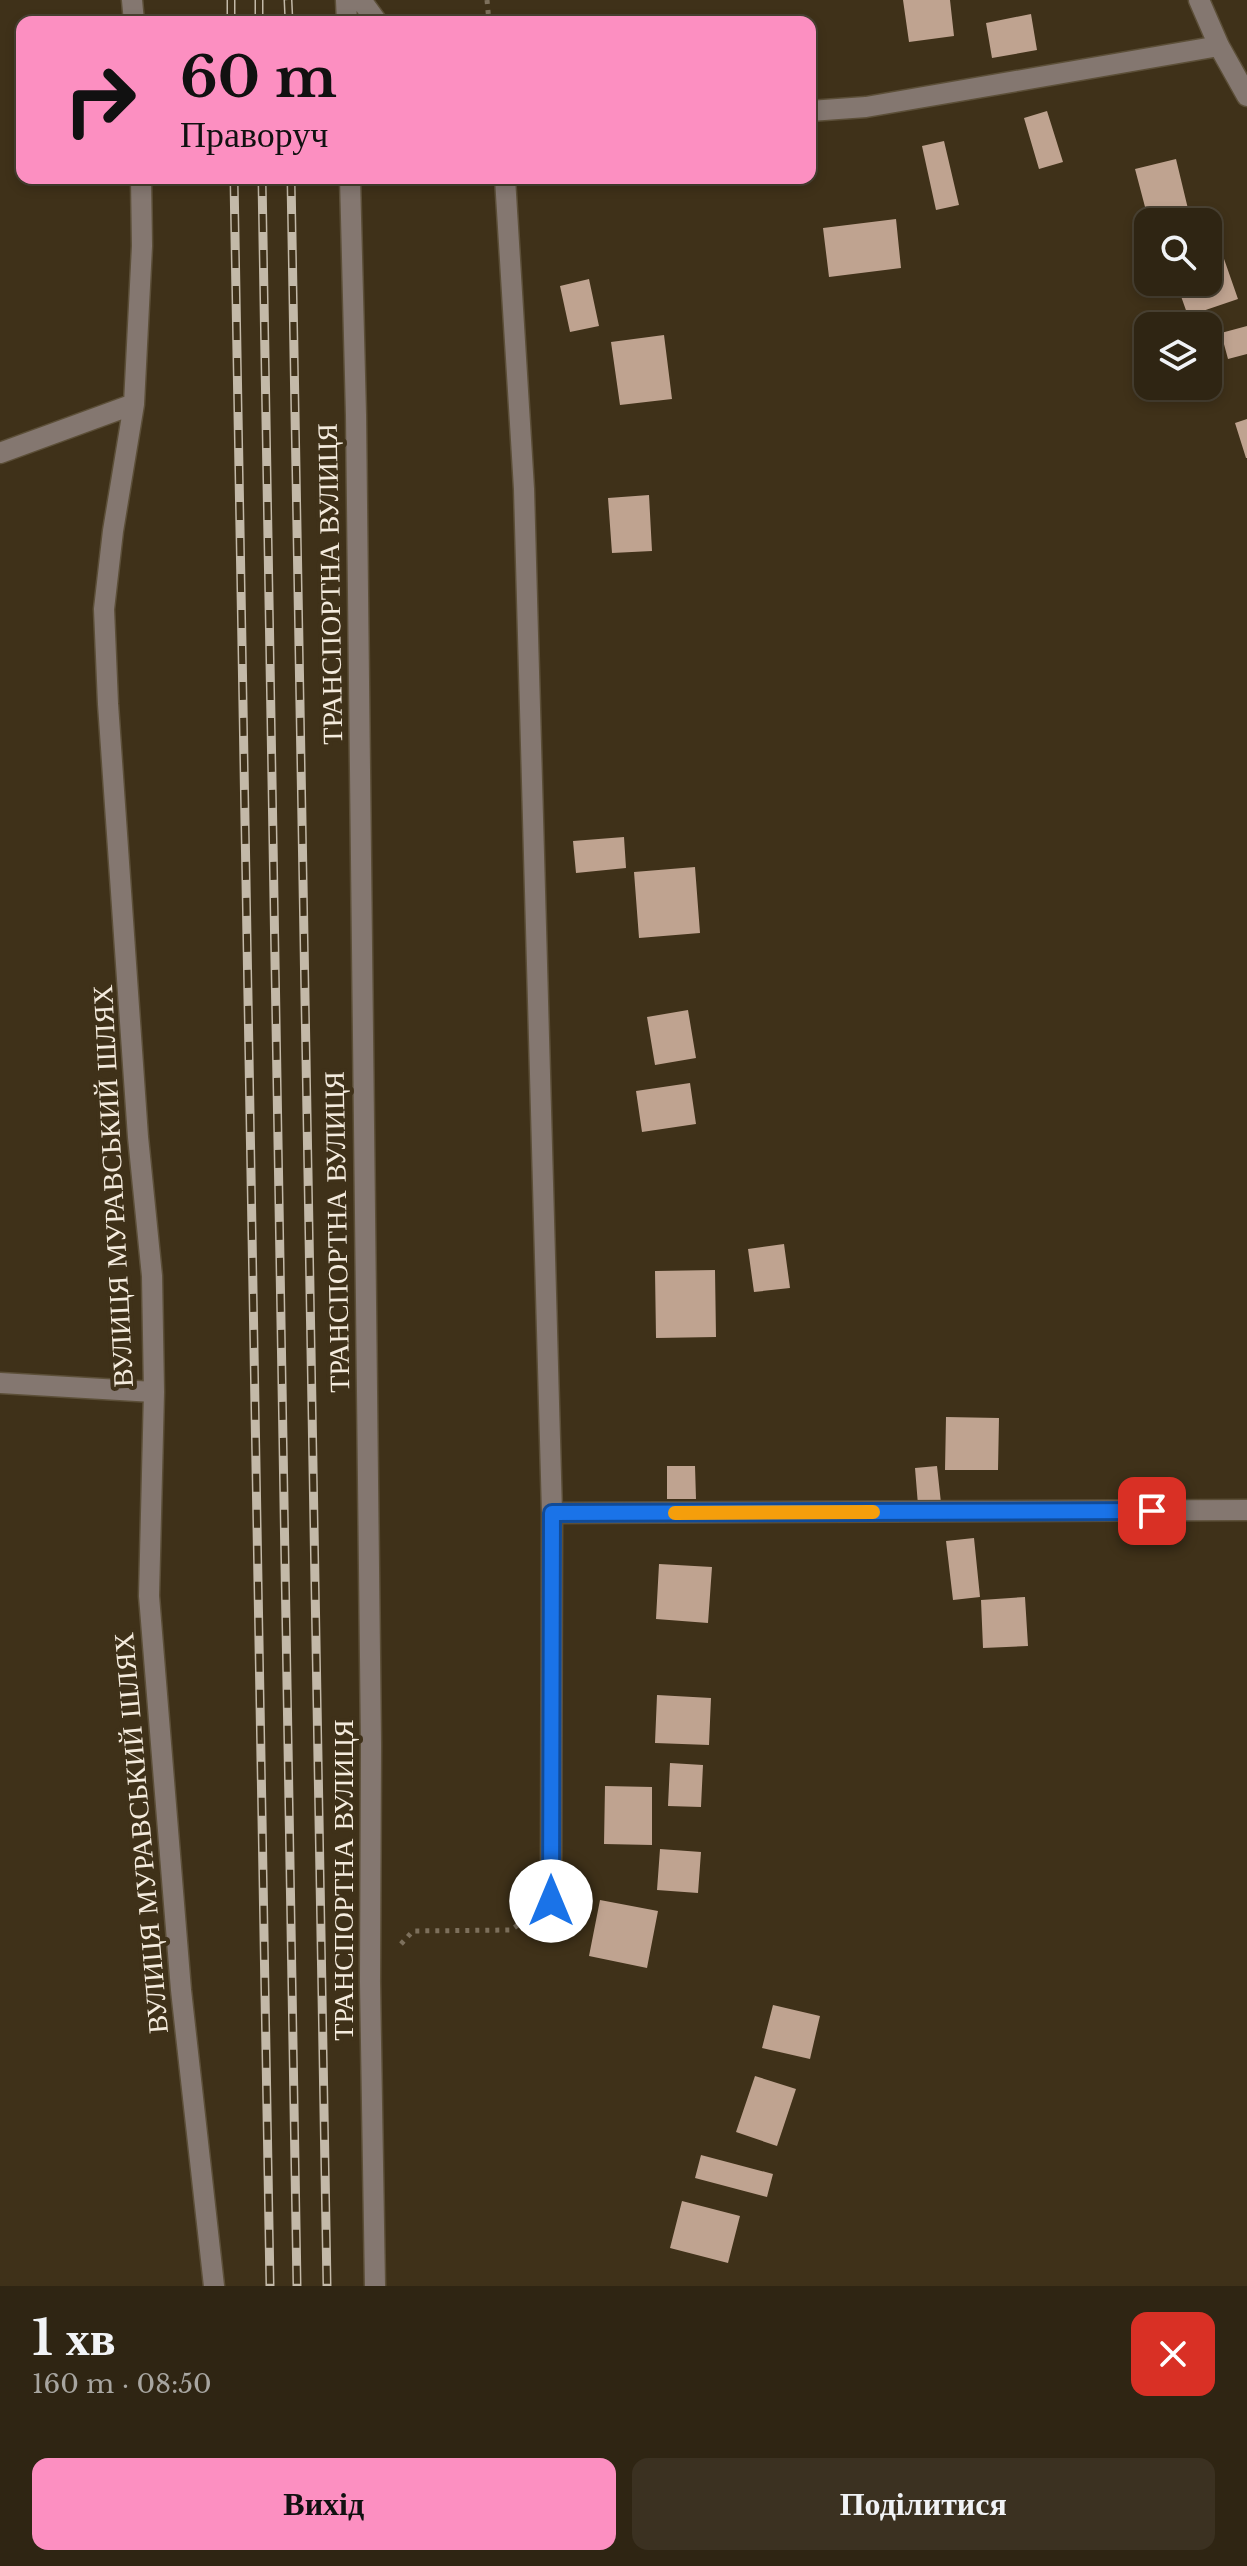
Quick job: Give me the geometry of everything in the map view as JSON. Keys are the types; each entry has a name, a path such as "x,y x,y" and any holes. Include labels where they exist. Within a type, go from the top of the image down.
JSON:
{"street":[{"path":"1199,0 1219,46 1247,96"},
{"path":"816,111 866,107 1219,46"},
{"name":"ВУЛИЦЯ МУРАВСЬКИЙ ШЛЯХ","path":"141,184 142,246 134,404 104,609 138,1137 152,1276 154,1392 149,1596 181,1990 214,2286"},
{"name":"ТРАНСПОРТНА ВУЛИЦЯ","path":"350,184 356,415 375,2286"},
{"path":"505,184 524,489 552,1513 551,1901"},
{"path":"0,453 134,404"},
{"path":"0,1383 154,1392"},
{"path":"552,1513 1247,1510"}],"path":[{"path":"370,1982 413,1931 511,1930 551,1901"}],"building":[{"path":"903,0 950,0 954,36 909,42"},
{"path":"1031,14 1037,50 992,58 986,23"},
{"path":"1047,111 1063,162 1039,169 1024,118"},
{"path":"944,141 959,205 936,210 922,146"},
{"path":"1176,159 1188,208 1145,208 1135,169"},
{"path":"896,219 901,268 829,277 823,228"},
{"path":"1222,256 1238,299 1200,312 1187,312 1181,296 1222,296"},
{"path":"589,279 599,326 570,332 560,286"},
{"path":"1247,326 1247,354 1228,359 1222,333"},
{"path":"664,335 672,399 620,405 611,342"},
{"path":"1247,419 1247,458 1246,458 1235,423"},
{"path":"649,495 652,551 612,553 608,498"},
{"path":"624,837 626,868 576,873 573,841"},
{"path":"695,867 700,933 639,938 634,872"},
{"path":"688,1010 696,1058 655,1065 647,1017"},
{"path":"690,1083 696,1124 642,1132 636,1091"},
{"path":"784,1244 790,1288 754,1292 748,1249"},
{"path":"715,1270 716,1337 656,1338 655,1271"},
{"path":"946,1417 999,1418 998,1470 945,1470"},
{"path":"667,1466 695,1466 696,1499 667,1499"},
{"path":"937,1466 941,1503 918,1505 915,1468"},
{"path":"974,1538 980,1597 953,1600 946,1541"},
{"path":"659,1564 712,1567 708,1623 656,1619"},
{"path":"1025,1597 1028,1646 983,1648 981,1600"},
{"path":"657,1695 711,1698 709,1745 655,1743"},
{"path":"670,1763 703,1765 701,1807 668,1806"},
{"path":"605,1786 652,1787 652,1845 604,1844"},
{"path":"660,1849 701,1852 698,1893 657,1890"},
{"path":"600,1900 658,1911 647,1968 589,1956"},
{"path":"773,2005 820,2016 810,2059 762,2048"},
{"path":"755,2076 796,2089 777,2146 736,2132"},
{"path":"701,2155 773,2174 767,2197 695,2178"},
{"path":"682,2201 740,2216 728,2263 670,2248"}],"railway":[{"path":"231,0 231,16"},
{"path":"259,0 259,16"},
{"path":"288,0 289,16"},
{"path":"234,184 270,2286"},
{"path":"262,184 297,2286"},
{"path":"291,184 327,2286"}],"slow traffic":[{"path":"675,1513 873,1512"}],"route":[{"path":"551,1901 552,1513 1152,1511"}]}
